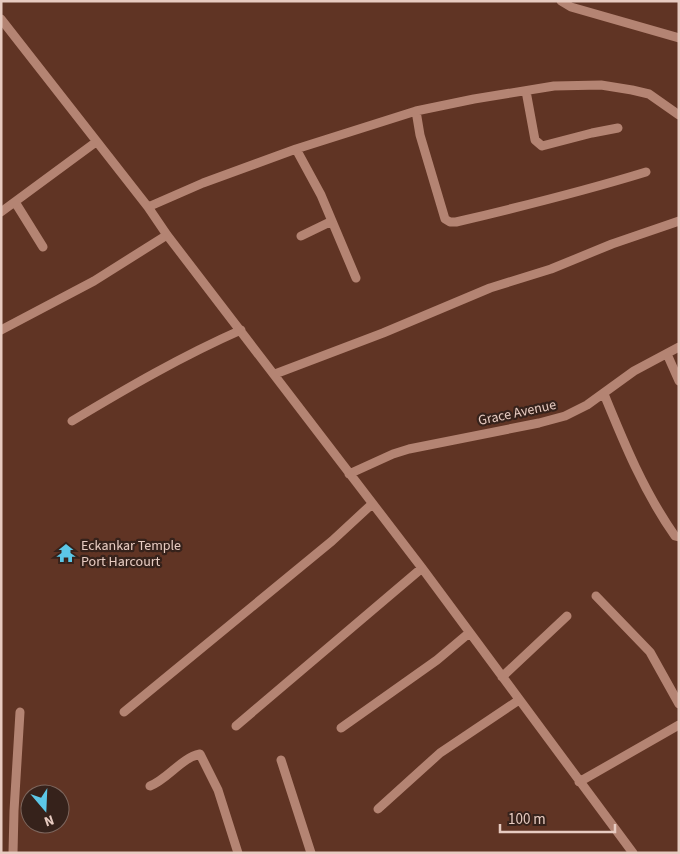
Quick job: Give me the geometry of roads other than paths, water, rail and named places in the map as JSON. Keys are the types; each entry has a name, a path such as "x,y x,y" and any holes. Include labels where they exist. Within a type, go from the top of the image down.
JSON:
{"street":[{"path":"561,1 571,7 679,38"},
{"path":"1,19 148,207 167,235 275,374 422,568 633,853"},
{"path":"148,207 203,183 296,149 416,111 554,86 601,85 649,94 679,115"},
{"path":"526,91 535,140 542,146 618,128"},
{"path":"416,111 420,135 445,219 450,222 596,188 646,172"},
{"path":"2,209 15,202 96,142"},
{"path":"296,149 321,195 356,278"},
{"path":"15,202 43,247"},
{"path":"300,236 332,221"},
{"path":"275,374 383,333 490,288 551,269 612,244 679,221"},
{"path":"1,330 94,281 167,235"},
{"path":"72,421 136,383 209,344 241,330"},
{"name":"Grace Avenue","path":"349,474 409,449 539,423 564,416 587,405 634,371 679,348"},
{"path":"667,354 679,381"},
{"path":"604,394 631,460 650,499 675,536 679,537"},
{"path":"124,712 332,541 372,504"},
{"path":"236,726 422,568"},
{"path":"596,596 650,652 679,704"},
{"path":"502,677 567,616"},
{"path":"341,728 437,660 469,633"},
{"path":"378,809 440,753 519,700"},
{"path":"13,853 20,712"},
{"path":"579,782 679,725"},
{"path":"150,786 158,783 192,756 200,754 218,790 238,853"},
{"path":"281,760 311,853"}],"place":[{"name":"Eckankar Temple Port Harcourt","path":"66,553"}]}
